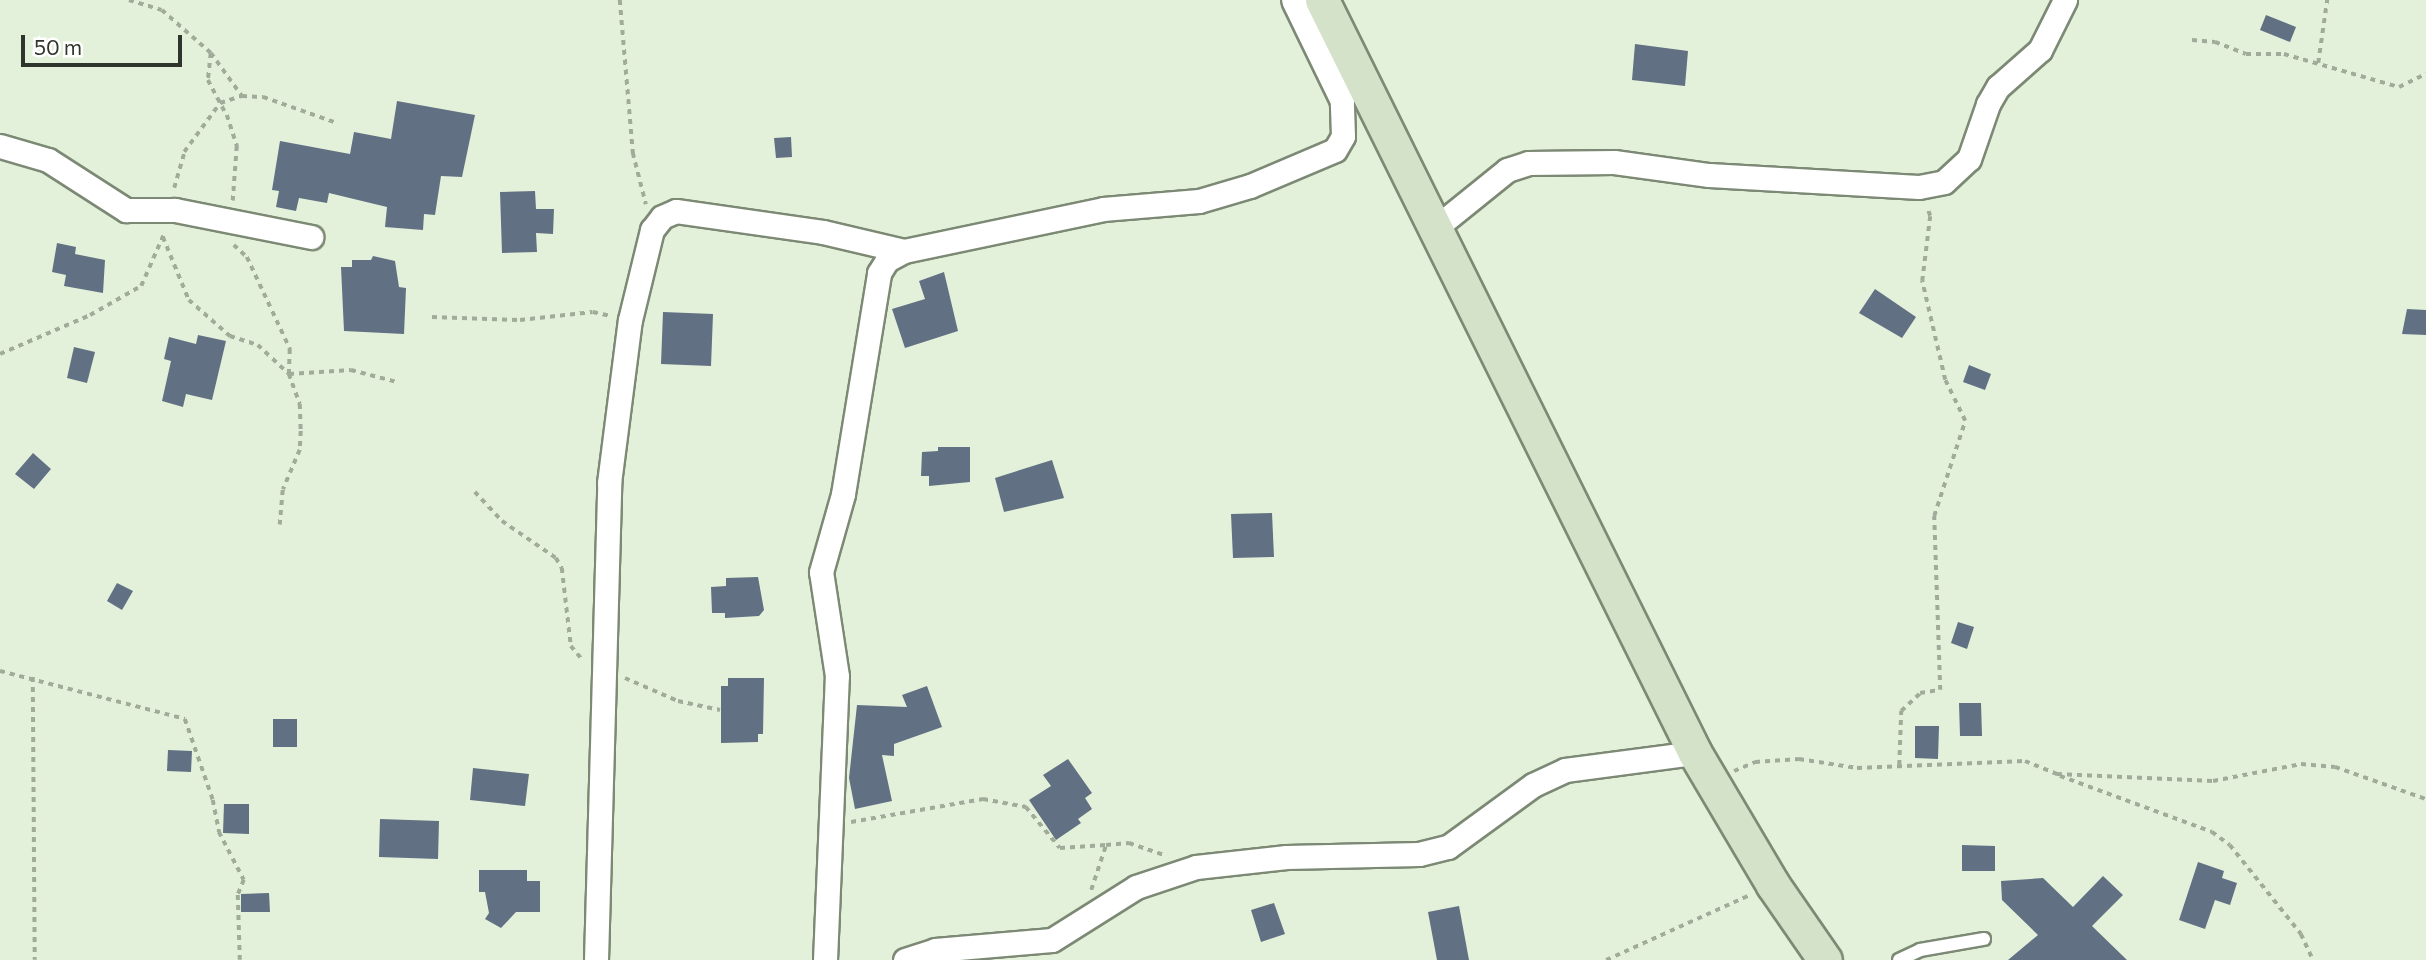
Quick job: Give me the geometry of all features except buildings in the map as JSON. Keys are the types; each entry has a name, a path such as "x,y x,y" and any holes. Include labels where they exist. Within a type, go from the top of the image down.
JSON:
{"main road":[{"path":"1322,0 1703,767 1773,885 1825,960"}],"street":[{"path":"825,960 837,676 821,572 843,494 879,273 887,260 904,251 1103,209 1199,201 1250,187 1335,150 1343,136 1342,101 1293,0"},
{"path":"1434,229 1507,170 1528,163 1614,162 1709,175 1919,187 1944,181 1969,159 1988,104 1998,88 2040,50 2065,0"},
{"path":"0,146 48,160 126,210 167,210 311,237"},
{"path":"596,960 609,483 630,320 652,230 662,217 676,211 823,232 904,251"},
{"path":"905,960 935,950 1052,940 1136,887 1196,867 1286,857 1419,854 1448,847 1533,785 1565,771 1703,767"}],"lane":[{"path":"1899,960 1920,950 1984,939"}],"path":[{"path":"129,0 162,10 211,53 242,96"},
{"path":"620,0 633,153 652,230"},
{"path":"2318,63 2326,0"},
{"path":"2192,40 2215,42 2246,54 2284,54 2399,87 2426,74"},
{"path":"211,53 208,80 237,146 231,221"},
{"path":"0,354 90,315 141,286 163,237 167,210 184,152 220,103 242,96 263,97 337,123"},
{"path":"1899,765 1901,711 1920,693 1940,690 1934,516 1965,421 1945,380 1931,334 1922,281 1930,216 1919,187"},
{"path":"205,216 247,257 290,349 289,374 300,404 302,431 300,450 283,490 280,525"},
{"path":"163,237 189,300 230,336 258,345 289,374 351,370 397,382"},
{"path":"432,317 520,320 593,312 630,320"},
{"path":"475,492 502,521 556,558 562,568 571,646 585,663 603,666 678,701 720,710"},
{"path":"0,671 33,677 185,719 214,800 219,832 244,880 238,895 240,960"},
{"path":"33,677 35,960"},
{"path":"1703,767 1799,759 1857,768 1899,765 1942,768 2025,761 2212,832 2230,845 2301,934 2313,960"},
{"path":"2057,774 2213,781 2301,764 2335,767 2426,799"},
{"path":"829,826 983,799 1026,807 1060,848 1129,843 1196,867"},
{"path":"1088,917 1093,876 1106,845"},
{"path":"1606,960 1773,885"}]}
